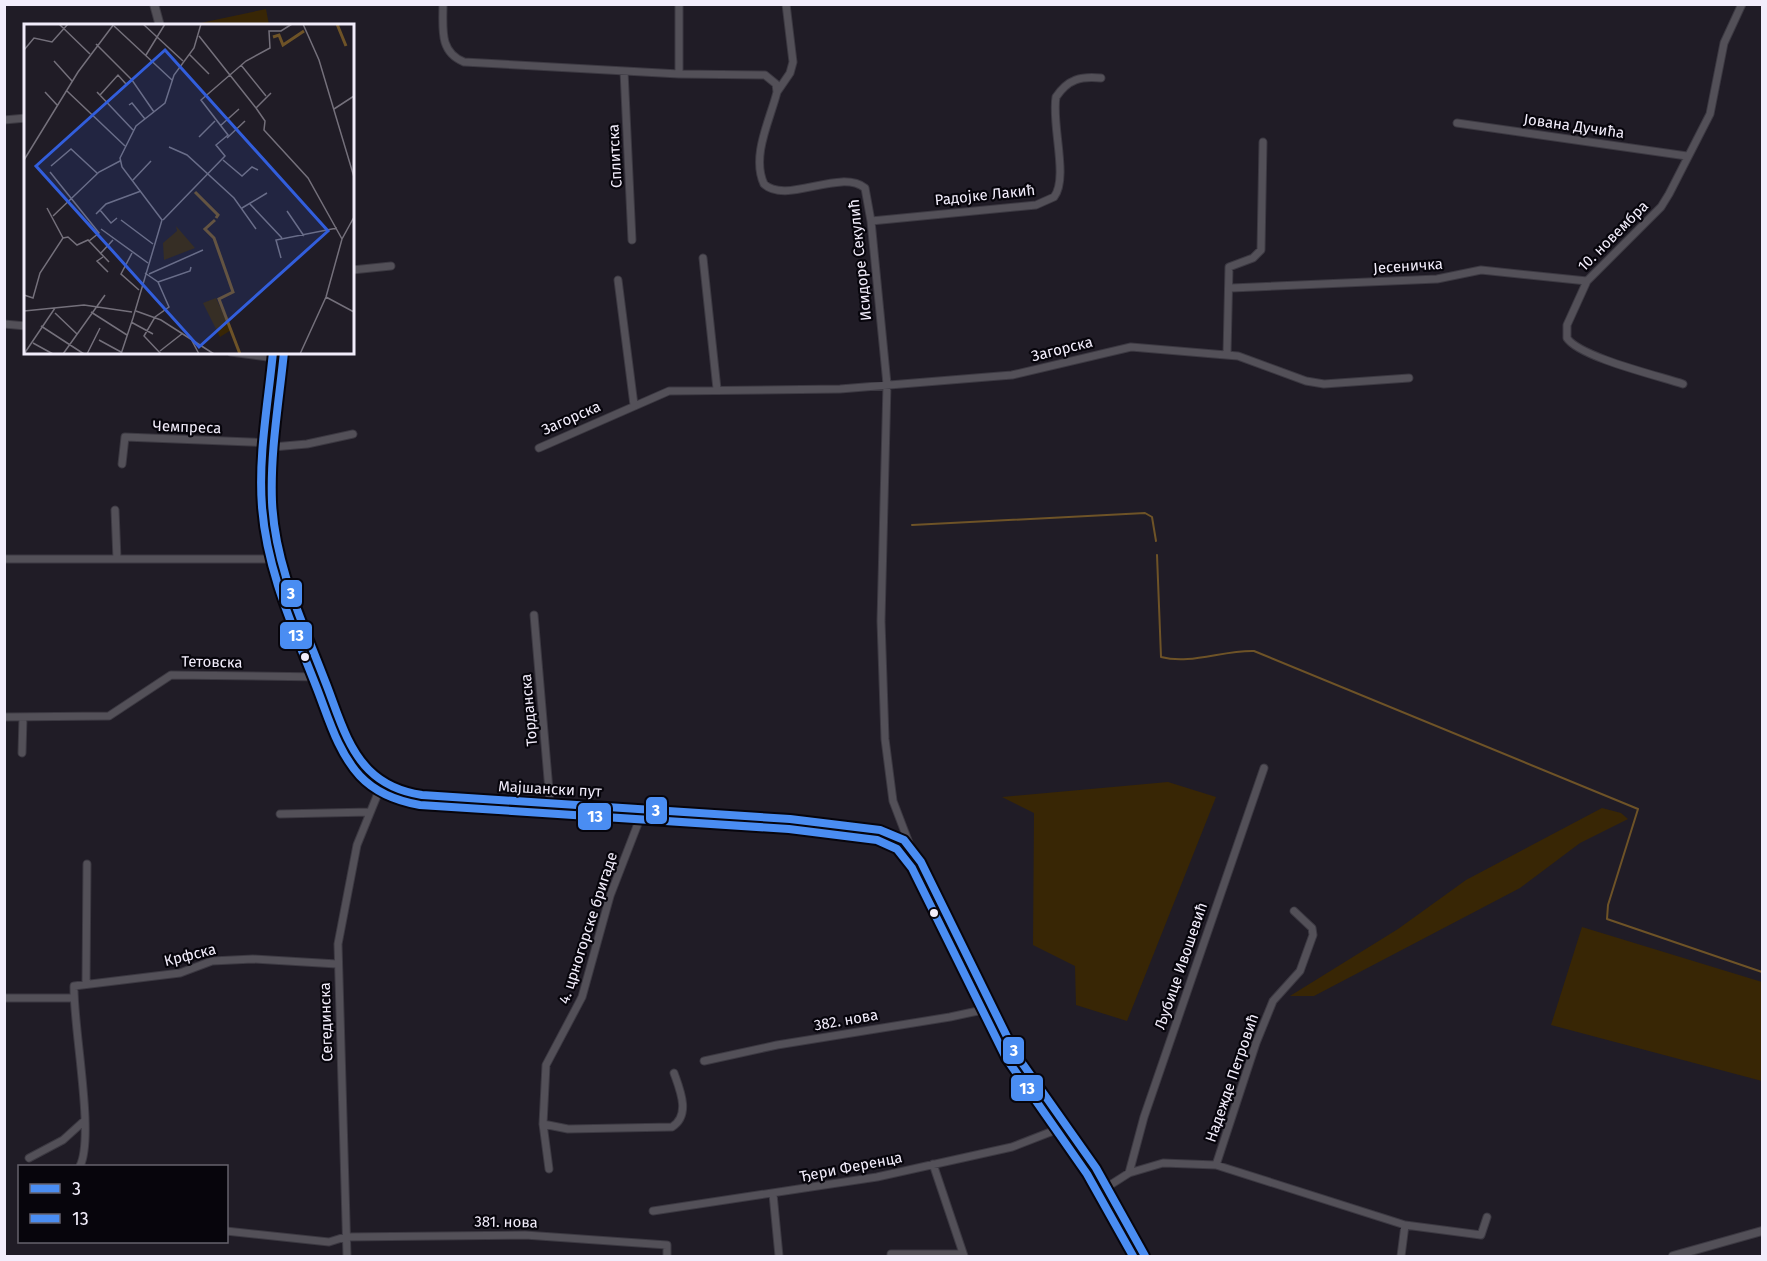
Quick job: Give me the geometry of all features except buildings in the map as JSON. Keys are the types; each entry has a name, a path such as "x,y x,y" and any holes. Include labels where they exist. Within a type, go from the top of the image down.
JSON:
{"street":[{"path":"154,4 159,24"},
{"path":"443,4 446,50 451,56 464,62 679,74 765,75 776,84 777,92"},
{"path":"679,4 679,74"},
{"path":"777,92 793,62 786,4"},
{"name":"10. новембра","path":"1683,384 1618,365 1570,343 1566,326 1587,280 1661,207 1710,114 1724,43 1742,4"},
{"name":"Сплитска","path":"624,71 632,240"},
{"name":"Радојке Лакић","path":"871,221 1036,205 1054,197 1061,184 1054,119 1056,97 1074,80 1084,76 1101,78"},
{"name":"Исидоре Секулић","path":"777,92 762,145 759,169 764,184 777,191 833,183 860,184 867,194 887,384 881,621 885,739 893,801 910,846"},
{"path":"4,120 24,118"},
{"name":"Јована Дучића","path":"1457,123 1687,156"},
{"path":"1227,354 1231,288 1229,267 1253,258 1261,250 1263,142"},
{"path":"703,258 717,389"},
{"path":"354,270 391,266"},
{"name":"Јесеничка","path":"1231,288 1437,279 1481,270 1587,280"},
{"path":"618,280 634,405"},
{"path":"4,324 24,326"},
{"name":"Загорска","path":"539,448 669,391 840,389 1012,375 1131,347 1227,354 1306,381 1324,384 1409,378"},
{"path":"258,354 284,356"},
{"name":"Мајшански пут","path":"284,356 273,445 271,482 279,559 288,591 324,678 355,749 364,764 383,781 408,793 422,795 790,819 880,830 896,835 910,846 921,862 1015,1053 1107,1187 1145,1257"},
{"path":"273,445 307,444 353,434"},
{"name":"Чемпреса","path":"122,464 125,438 273,445"},
{"path":"115,510 117,559"},
{"path":"4,559 279,559"},
{"name":"Торданска","path":"534,615 550,802"},
{"name":"Тетовска","path":"4,717 109,716 171,675 324,678"},
{"path":"22,753 23,717"},
{"name":"Љубице Ивошевић","path":"1129,1173 1144,1117 1264,768"},
{"name":"Сегединска","path":"346,1257 337,964 344,902 357,845 383,781"},
{"name":"4. црногорске бригаде","path":"549,1169 543,1124 546,1065 576,1012 585,989 610,896 644,808"},
{"path":"280,813 370,812"},
{"path":"81,1165 83,1159 84,1120 74,986 86,984 87,864"},
{"name":"Надежде Петровић","path":"1216,1165 1256,1043 1273,1001 1300,971 1313,935 1312,928 1294,911"},
{"name":"Крфска","path":"86,984 180,973 212,961 253,959 337,964"},
{"path":"4,998 74,998"},
{"name":"382. нова","path":"704,1060 777,1045 950,1017 978,1011 992,1004"},
{"path":"543,1124 568,1129 672,1126 680,1120 683,1111 674,1073"},
{"path":"29,1158 63,1140 84,1120"},
{"name":"Ђери Ференца","path":"653,1211 838,1185 1012,1147 1066,1126"},
{"name":"Надежде Петровић","path":"1107,1187 1129,1173 1163,1162 1216,1165 1405,1225 1481,1235 1487,1217"},
{"path":"891,1257 891,1254 964,1255 933,1164"},
{"path":"773,1194 779,1257"},
{"path":"1401,1257 1405,1225"},
{"path":"228,1231 329,1242 345,1237"},
{"path":"1673,1257 1762,1231"},
{"name":"381. нова","path":"345,1237 525,1235 667,1245 667,1257"}],"shaded area":[{"path":"266,9 269,24 196,24"},
{"path":"1168,782 1216,797 1127,1021 1076,1005 1075,966 1033,945 1034,813 1002,797"},
{"path":"1602,808 1621,813 1628,819 1580,843 1520,888 1314,996 1290,996 1398,929 1466,880"},
{"path":"1582,927 1762,982 1762,1081 1551,1025"}],"waterway":[{"path":"912,525 1145,513 1152,517 1156,541"},
{"path":"1157,555 1161,657 1183,659 1254,651 1638,809 1608,905 1607,919 1762,972"}],"transit line":[{"name":"13","path":"273,354 261,469 262,507 269,554 290,620 334,733 345,756 360,776 387,795 420,805 789,829 877,840 897,849 912,868 1006,1058 1087,1174 1133,1256"},
{"name":"3","path":"284,354 272,483 274,526 278,549 291,594 343,728 354,751 369,770 394,787 422,795 790,819 880,830 904,840 921,862 1015,1053 1096,1168 1145,1256"}]}
